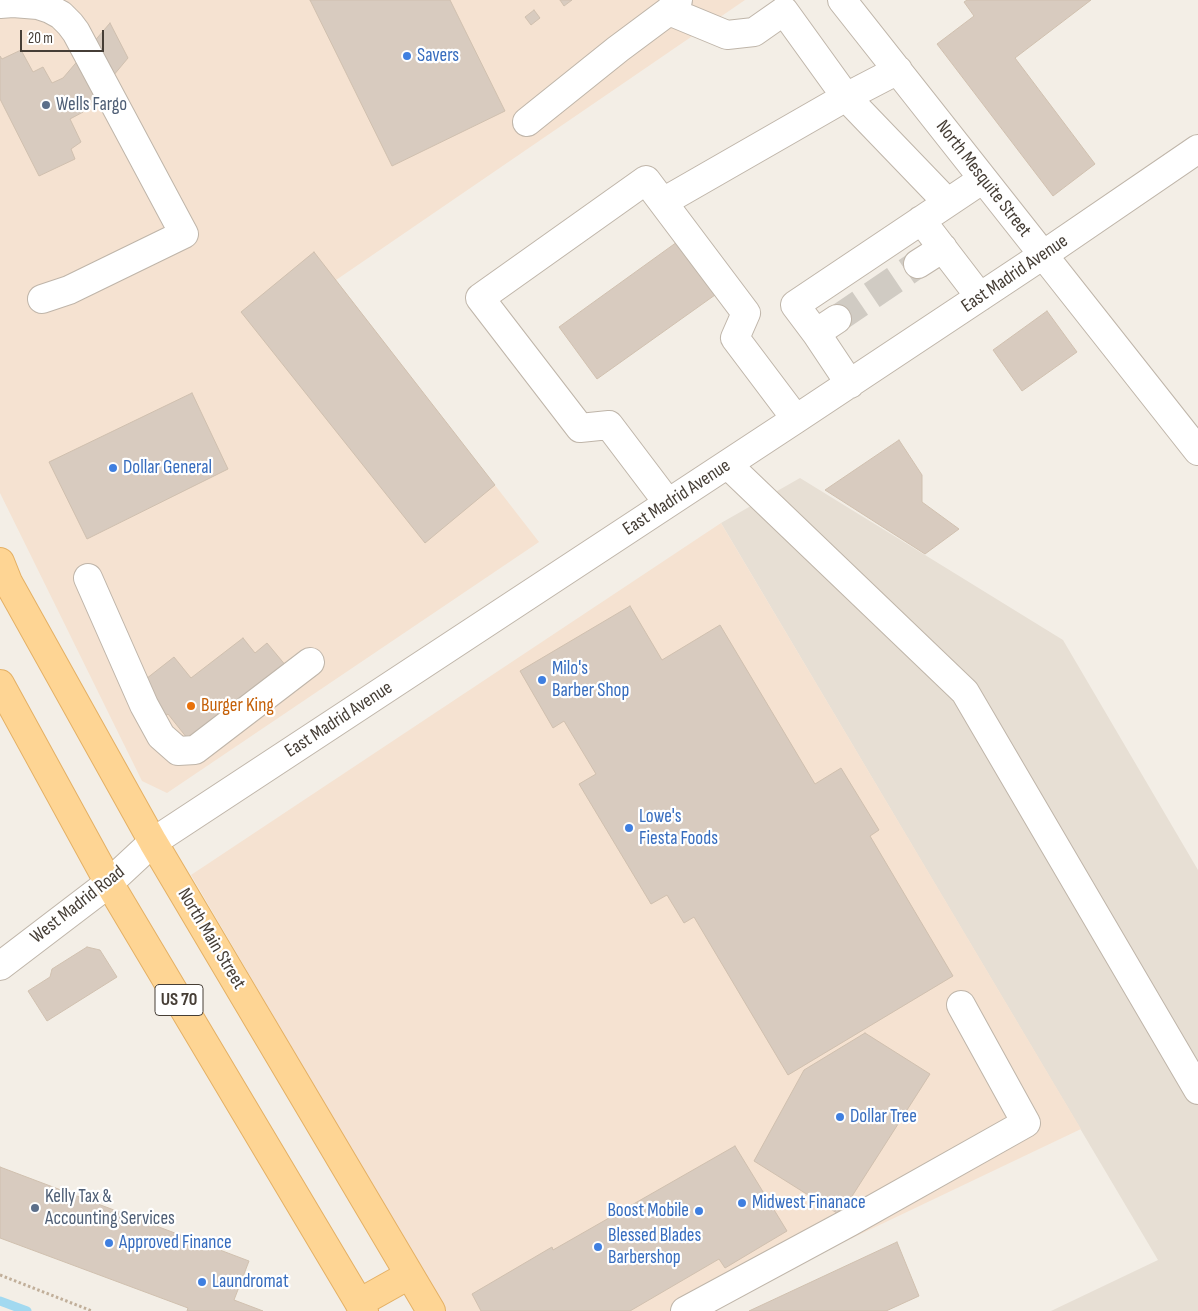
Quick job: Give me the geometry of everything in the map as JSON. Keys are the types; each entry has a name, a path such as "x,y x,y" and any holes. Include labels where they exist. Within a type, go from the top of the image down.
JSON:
{"main road":[{"name":"North Main Street","path":"0,562 8,582 154,842 431,1311"},
{"name":"US 70","path":"0,684 109,883 361,1307"},
{"path":"361,1307 410,1275"}],"street":[{"name":"North Mesquite Street","path":"842,0 1198,451"},
{"path":"0,4 38,5 50,9 70,24 184,234 69,290 42,299"},
{"path":"527,122 673,6 727,35 754,32 781,6 846,97 947,202"},
{"path":"663,202 846,97 898,70"},
{"name":"East Madrid Avenue","path":"154,842 1043,256 1198,149"},
{"path":"850,384 827,326 795,305 983,178"},
{"path":"668,503 610,424 580,428 480,298 646,180 746,313 734,338 796,419"},
{"path":"921,220 980,297"},
{"path":"918,264 943,248"},
{"path":"728,465 965,692 1198,1090"},
{"path":"88,578 144,705 161,736 178,752 195,750 310,662"},
{"name":"West Madrid Road","path":"0,966 109,883 154,842"},
{"path":"685,1311 850,1222 1026,1123 961,1005"}],"path":[{"path":"0,1275 92,1311"}],"shaded area":[{"path":"0,0 745,0 336,280 539,542 167,793 142,781 0,493"},
{"path":"800,478 1063,640 1198,870 1198,1311 1051,1311 1158,1260 721,523"},
{"path":"721,523 1081,1129 699,1311 446,1311 191,875"}],"building":[{"name":"Savers","path":"310,0 450,0 505,111 392,166"},
{"path":"560,0 572,0 564,6"},
{"path":"967,0 1091,0 1015,58 1095,164 1053,196 937,44 974,16 964,2"},
{"path":"534,10 540,18 531,25 525,17"},
{"name":"Wells Fargo","path":"110,23 128,58 83,112 70,119 81,142 71,149 75,159 39,176 0,99 0,56 2,59 21,50 33,72 43,67 52,83 63,78"},
{"path":"684,237 722,290 597,379 559,327"},
{"path":"314,252 495,485 425,543 241,312"},
{"path":"1047,311 1077,352 1022,391 993,350"},
{"path":"192,393 228,469 87,539 49,462"},
{"path":"899,440 922,475 922,502 959,529 925,554 825,490"},
{"path":"630,606 662,660 720,625 815,784 841,768 879,830 870,836 953,976 788,1075 694,917 684,923 667,895 651,904 579,784 596,774 564,721 553,728 520,671"},
{"path":"243,638 255,653 267,643 287,667 191,743 168,714 163,718 137,686 174,657 191,678"},
{"path":"87,947 100,950 117,977 47,1021 28,991 50,977 52,969"},
{"name":"Dollar Tree","path":"865,1033 930,1074 840,1215 754,1161 804,1070"},
{"path":"735,1146 787,1231 725,1268 719,1259 630,1311 481,1311 472,1294 552,1247 553,1250"},
{"path":"0,1167 249,1261 234,1300 263,1311 187,1311 188,1308 0,1238"},
{"path":"897,1242 919,1296 886,1311 749,1311"}],"waterway":[{"path":"0,1301 27,1311"}],"tunnel":[{"path":"837,319 918,264"}],"place":[{"name":"Savers","path":"407,56"},
{"name":"Wells Fargo","path":"46,105"},
{"name":"Dollar General","path":"113,468"},
{"name":"Milo's Barber Shop","path":"542,680"},
{"name":"Burger King","path":"191,706"},
{"name":"Lowe's Fiesta Foods","path":"629,828"},
{"name":"Dollar Tree","path":"840,1117"},
{"name":"Midwest Finanace","path":"742,1203"},
{"name":"Kelly Tax & Accounting Services","path":"35,1208"},
{"name":"Boost Mobile","path":"699,1211"},
{"name":"Approved Finance","path":"109,1243"},
{"name":"Blessed Blades Barbershop","path":"598,1247"},
{"name":"Laundromat","path":"202,1282"}]}
